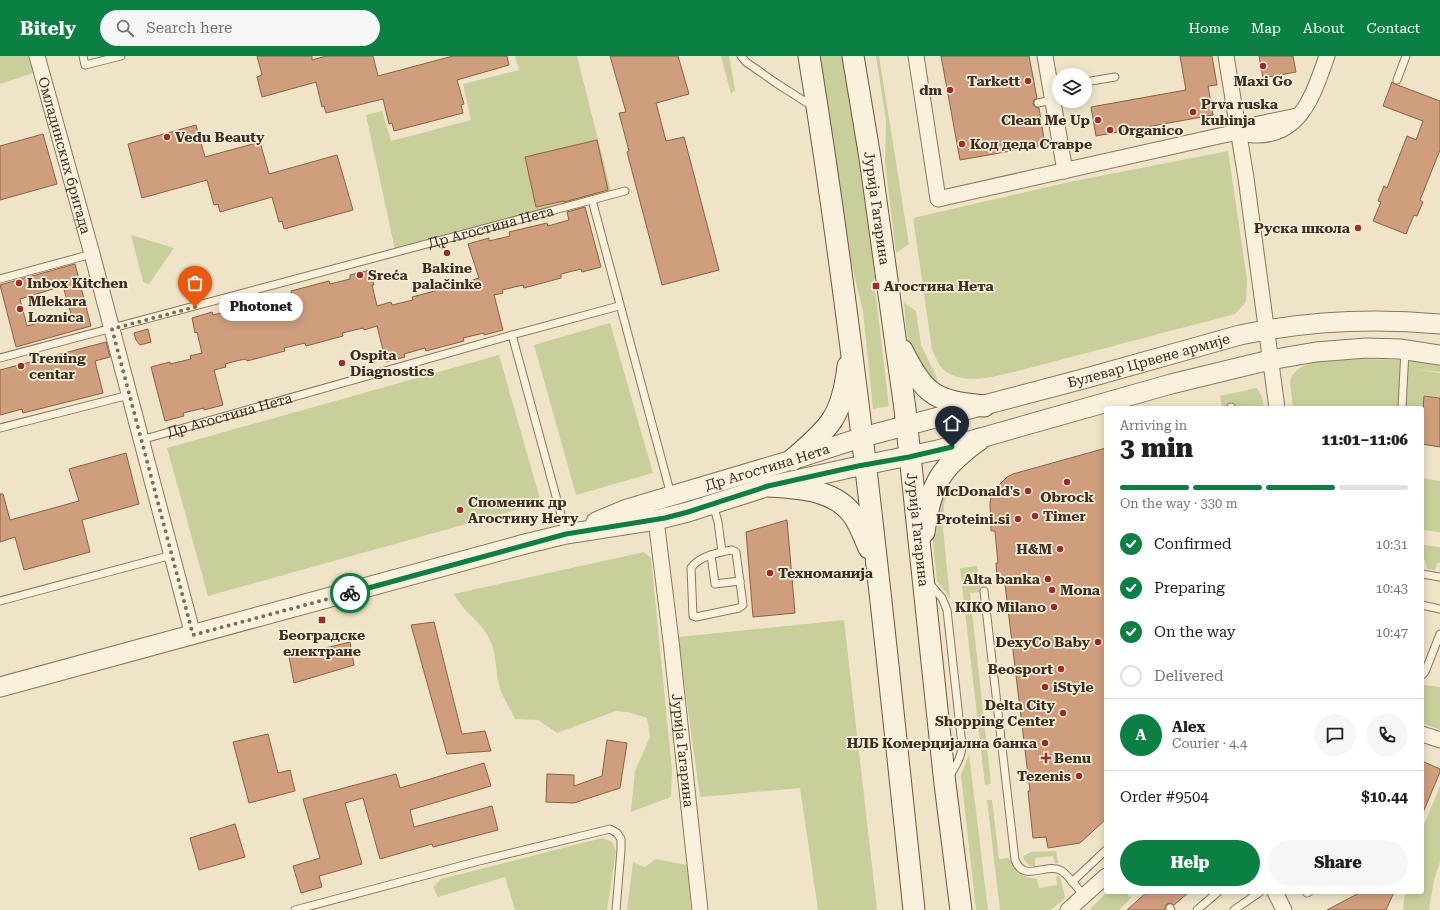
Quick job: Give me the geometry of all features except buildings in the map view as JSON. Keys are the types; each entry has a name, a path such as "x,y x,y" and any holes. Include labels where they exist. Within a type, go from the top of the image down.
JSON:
{"main road":[{"path":"809,56 850,339 866,464 914,910"},
{"name":"Јурија Гагарина","path":"853,56 867,138 907,426 909,457 945,784 961,910"},
{"path":"894,330 910,367 927,390 952,402 984,406"},
{"path":"792,460 824,430 835,414 840,400 847,369 850,339"},
{"path":"922,567 927,511 936,484 946,468 980,439"},
{"path":"768,486 811,490 830,496 841,503 853,515 859,524 877,565"}],"street":[{"name":"Омладинских бригада","path":"37,56 92,254 141,440"},
{"path":"916,56 938,199 1239,132 1254,125 1298,116 1307,105 1327,56"},
{"path":"1045,56 1050,95 1065,170"},
{"path":"1226,56 1239,132 1277,406"},
{"name":"Булевар Црвене армије","path":"862,437 984,406 1266,329 1326,322 1395,321 1440,324"},
{"name":"Булевар Црвене армије","path":"866,464 909,457 980,439 1170,384 1270,360 1333,350 1366,348 1405,350 1440,355"},
{"name":"Др Агостина Нета","path":"566,534 627,509 792,460 862,437"},
{"path":"141,440 193,635"},
{"name":"Др Агостина Нета","path":"0,687 566,534 656,520 688,512 768,486 866,464"},
{"name":"Јурија Гагарина","path":"656,520 671,641 700,910"},
{"path":"1424,735 1440,740"},
{"path":"1068,910 1104,878"},
{"path":"1276,894 1284,910"}],"lane":[{"path":"83,56 85,66 121,56"},
{"path":"741,56 746,62 776,83 817,109"},
{"path":"1397,80 1406,56"},
{"path":"1092,81 1115,77"},
{"name":"Др Агостина Нета","path":"112,329 625,191"},
{"path":"592,200 619,306 671,496"},
{"path":"0,279 92,254"},
{"name":"Др Агостина Нета","path":"141,440 619,306"},
{"path":"0,358 112,329"},
{"path":"512,335 566,534"},
{"path":"1402,406 1405,350"},
{"path":"0,428 129,395"},
{"path":"713,504 718,522 722,552"},
{"path":"732,550 736,552 743,605 741,607 696,617 693,616 691,568 703,558 722,552 732,550"},
{"path":"0,601 172,555"},
{"path":"711,556 715,584 740,581"},
{"path":"1424,574 1440,577"},
{"path":"984,591 1015,860 1022,869 1031,871 1059,870 1084,896"},
{"path":"1424,605 1440,609"},
{"path":"1424,673 1440,634"},
{"path":"295,910 480,861 610,829 617,833 621,839 616,910"},
{"path":"1072,882 1104,852"},
{"path":"1200,909 1216,894"},
{"path":"1234,910 1257,894"}],"green space":[{"path":"0,56 29,56 33,73 0,84"},
{"path":"515,56 577,56 611,191 395,250 366,115 382,111 391,141 471,120 463,84 519,70"},
{"path":"721,56 729,56 735,90 731,94"},
{"path":"818,56 844,56 877,277 874,280 889,406 873,409 863,312 847,244"},
{"path":"876,56 879,56 909,244 896,253 885,162 886,121"},
{"path":"1228,151 1247,279 1246,302 1235,314 986,378 966,379 957,377 949,373 938,363 932,350 913,218 1069,182"},
{"path":"131,235 174,248 149,284 143,282"},
{"path":"904,303 916,311 921,345 937,378 936,384 914,357 907,335"},
{"path":"610,323 653,473 576,495 534,345"},
{"path":"499,355 541,503 208,596 167,448"},
{"path":"1347,359 1401,360 1440,365 1440,372 1414,369 1440,373 1440,397 1424,395 1423,406 1293,406 1290,382 1294,374 1301,367 1322,361"},
{"path":"1257,388 1262,397 1264,406 1222,406 1220,396"},
{"path":"1424,478 1440,481 1440,532 1424,530"},
{"path":"942,485 947,488 948,491 944,504 943,529 950,598 937,581 933,542 933,518"},
{"path":"1424,545 1440,547 1440,563 1438,562 1435,570 1427,569"},
{"path":"644,552 651,558 672,770 671,797 631,812 635,771 650,737 647,718 627,712 616,711 557,733 538,720 515,719 500,689 494,651 490,640 487,634 462,606 454,594"},
{"path":"977,566 981,592 970,593 991,784 985,785 960,568"},
{"path":"844,620 877,910 818,910 800,788 700,797 678,637"},
{"path":"1424,685 1440,687 1440,730 1424,724"},
{"path":"969,754 988,910 976,910 961,775"},
{"path":"1440,786 1440,862 1434,880 1429,910 1403,910 1405,894 1424,894 1424,825"},
{"path":"987,800 992,800 999,859 1009,858 1014,867 1020,873 1027,877 1037,879 1039,888 1057,885 1056,877 1060,876 1065,897 1051,910 1000,910"},
{"path":"602,838 612,842 616,851 607,910 515,910 505,877 438,897 433,887 441,879"},
{"path":"1056,851 1058,863 1055,864 1053,856 1035,858 1035,866 1030,866 1024,860 1023,856 1031,852"},
{"path":"656,859 687,865 691,910 627,910 633,862 645,867"},
{"path":"1105,894 1128,894 1131,898 1119,910 1090,909"}],"way so far":[{"path":"195,307 112,329 193,635 350,593"}],"place":[{"name":"Maxi Go","path":"1263,66"},
{"name":"Tarkett","path":"1028,81"},
{"name":"dm","path":"950,90"},
{"name":"Prva ruska kuhinja","path":"1193,112"},
{"name":"Clean Me Up","path":"1098,120"},
{"name":"Organico","path":"1110,130"},
{"name":"Vedu Beauty","path":"167,137"},
{"name":"Код деда Ставре","path":"962,144"},
{"name":"Руска школа","path":"1358,228"},
{"name":"Bakine palačinke","path":"447,253"},
{"name":"Sreća","path":"360,275"},
{"name":"Inbox Kitchen","path":"19,283"},
{"name":"Агостина Нета","path":"876,286"},
{"name":"Photonet","path":"195,307"},
{"name":"Mlekara Loznica","path":"20,309"},
{"name":"Ospita Diagnostics","path":"342,363"},
{"name":"Trening centar","path":"21,366"},
{"name":"Obrock","path":"1067,482"},
{"name":"McDonald's","path":"1028,491"},
{"name":"Споменик др Агостину Нету","path":"460,510"},
{"name":"Timer","path":"1035,516"},
{"name":"Proteini.si","path":"1018,519"},
{"name":"H&M","path":"1060,549"},
{"name":"Техноманија","path":"770,573"},
{"name":"Alta banka","path":"1048,579"},
{"name":"Mona","path":"1052,590"},
{"name":"KIKO Milano","path":"1054,607"},
{"name":"Београдске електране","path":"322,620"},
{"name":"DexyCo Baby","path":"1098,642"},
{"name":"Beosport","path":"1061,669"},
{"name":"iStyle","path":"1045,687"},
{"name":"Delta City Shopping Center","path":"1063,713"},
{"name":"НЛБ Комерцијална банка","path":"1045,743"},
{"name":"Benu","path":"1046,758"},
{"name":"Tezenis","path":"1079,776"}],"route":[{"path":"350,593 566,534 665,518 768,486 952,447"}]}
